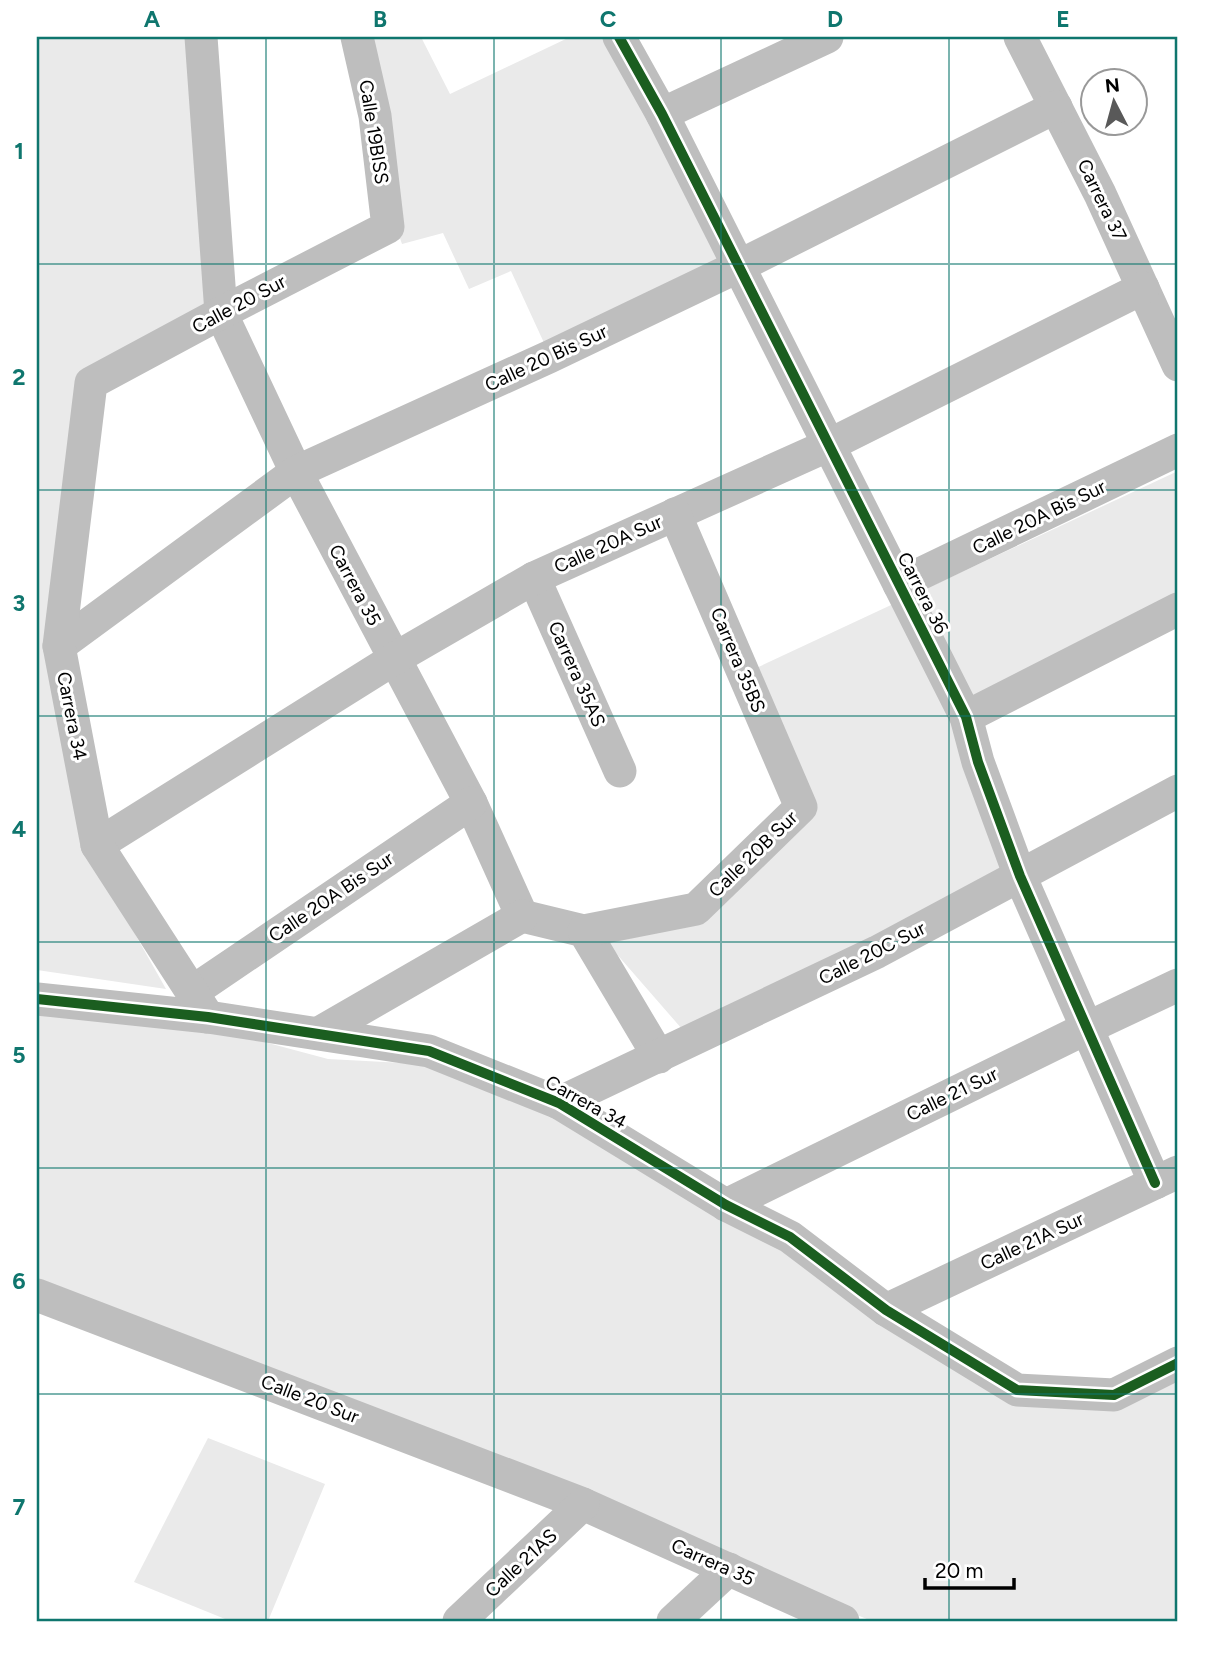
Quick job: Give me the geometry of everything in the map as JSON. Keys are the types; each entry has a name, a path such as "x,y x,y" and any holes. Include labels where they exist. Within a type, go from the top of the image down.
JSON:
{"street":[{"name":"Carrera 35","path":"201,37 220,313 296,472 471,803 522,916"},
{"name":"Calle 19BISS","path":"357,37 375,116 388,227"},
{"name":"Carrera 36","path":"620,37 662,114 966,717 978,762 1020,876 1087,1028 1167,1178"},
{"path":"662,114 827,37"},
{"name":"Carrera 37","path":"1020,37 1100,194 1178,365"},
{"name":"Calle 20 Bis Sur","path":"59,646 296,472 548,358 1056,107"},
{"name":"Calle 20 Sur","path":"91,383 388,227"},
{"name":"Calle 20A Sur","path":"97,845 394,659 534,578 829,446 1143,288"},
{"name":"Carrera 34","path":"91,383 59,646 97,845 200,1004"},
{"name":"Calle 20A Bis Sur","path":"899,584 1178,450"},
{"name":"Carrera 35BS","path":"675,514 801,807"},
{"name":"Carrera 35AS","path":"534,578 620,771"},
{"path":"966,717 1178,609"},
{"name":"Calle 20C Sur","path":"559,1103 877,952 1178,791"},
{"name":"Calle 20A Bis Sur","path":"200,1004 471,803"},
{"name":"Calle 20B Sur","path":"584,931 696,909 801,807"},
{"path":"319,1033 522,916 584,931 659,1056"},
{"name":"Calle 21 Sur","path":"726,1206 1178,985"},
{"name":"Carrera 34","path":"37,999 200,1004 319,1033 429,1051 559,1103 726,1206 790,1237 887,1310 1017,1390 1114,1395 1178,1363"},
{"name":"Calle 21A Sur","path":"887,1310 1167,1178"},
{"name":"Calle 20 Sur","path":"37,1295 583,1504"},
{"name":"Carrera 35","path":"583,1504 843,1621"},
{"name":"Calle 21AS","path":"459,1621 583,1504"},
{"path":"673,1621 729,1569"}],"shaded area":[{"path":"37,37 186,37 205,311 82,378 51,629 91,856 166,989 37,970"},
{"path":"368,37 421,37 450,94 570,37 605,37 722,260 545,345 511,271 469,289 443,233 402,244 395,224"},
{"path":"1178,471 1178,597 951,708 1010,880 682,1029 601,936 705,915 810,805 752,670"},
{"path":"37,1012 227,1032 328,1059 441,1065 566,1115 1009,1392 1178,1377 1178,1621 872,1621 37,1291"},
{"path":"208,1438 325,1484 268,1621 230,1621 134,1582"}],"cycle path":[{"path":"619,37 662,114 966,717 978,762 1020,876 1155,1183"},
{"path":"37,999 208,1017 429,1051 559,1103 726,1205 790,1237 886,1310 1017,1390 1114,1395 1178,1363"}]}
